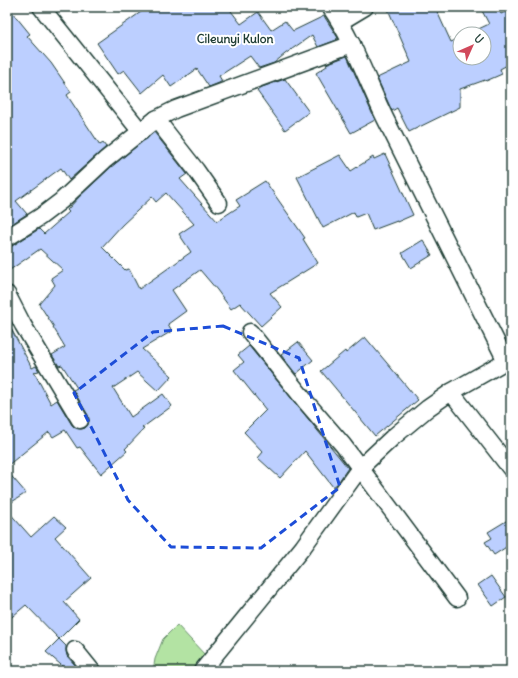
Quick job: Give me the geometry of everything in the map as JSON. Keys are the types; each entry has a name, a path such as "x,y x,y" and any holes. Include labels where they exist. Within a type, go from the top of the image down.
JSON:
{"street":[{"path":"40,7 141,132"},
{"path":"202,671 303,547 360,468 392,438 422,413 451,392 508,360 373,92 352,44 330,7"},
{"path":"340,22 365,7"},
{"path":"7,238 40,217 61,201 105,160 156,119 176,109 352,44"},
{"path":"156,119 196,170 219,203"},
{"path":"7,294 23,325 80,420"},
{"path":"250,332 343,446 457,598"},
{"path":"451,392 511,469"},
{"path":"75,650 92,671"}],"highlighted area":[{"path":"223,326 299,358 340,487 261,548 171,547 128,500 74,393 153,332"}],"green space":[{"path":"177,625 220,671 153,671 155,659 163,639"}],"building":[{"path":"7,7 30,34 27,36 51,63 71,92 67,95 100,145 103,143 106,147 69,180 61,168 16,201 27,214 7,227"},
{"path":"148,7 228,7 241,24 258,12 271,30 285,21 293,31 324,16 338,38 336,39 337,40 318,47 312,35 274,63 259,68 250,56 219,76 222,81 209,87 197,69 171,87 163,75 142,93 124,70 118,74 97,43"},
{"path":"387,7 435,7 452,42 452,66 492,66 492,26 485,26 489,24 480,7 497,7 501,14 511,9 511,63 500,69 502,74 486,81 485,80 460,89 460,107 409,132 397,108 392,111 377,78 411,62"},
{"path":"347,56 375,120 351,133 316,73 327,66 326,64"},
{"path":"285,79 309,112 285,130 257,91 262,87"},
{"path":"154,132 187,174 180,179 217,221 240,206 236,200 265,181 305,238 303,239 318,263 270,293 282,307 261,326 240,303 231,309 200,270 172,290 186,311 168,324 172,331 142,349 172,376 158,391 137,372 113,388 131,417 163,394 172,406 142,428 144,429 125,449 127,451 101,474 80,447 77,448 65,430 53,437 49,432 7,466 7,321 32,368 36,366 39,371 34,372 51,404 57,400 72,425 76,428 85,428 88,425 89,420 88,415 73,390 77,388 62,365 59,366 52,355 65,347 39,304 55,285 51,278 63,270 40,249 7,272 7,247 12,246 39,229 44,234 69,212 67,210 80,196 111,167","holes":["166,193 194,224 179,234 191,252 139,289 129,269 125,270 102,247 122,225 152,197 156,202"]},
{"path":"385,154 413,215 373,230 366,213 356,217 354,212 323,228 297,177 340,155 351,171 373,157 374,159"},
{"path":"423,240 432,255 411,268 402,253"},
{"path":"365,337 418,400 375,436 321,371"},
{"path":"298,342 313,360 296,374 281,355"},
{"path":"249,346 348,468 337,484 333,487 305,451 280,478 258,458 263,452 244,432 266,410 234,370 244,362 238,355"},
{"path":"7,471 26,493 7,505"},
{"path":"7,510 31,537 54,516 66,527 55,537 91,578 64,602 79,619 59,639 26,605 7,621"},
{"path":"511,518 511,544 494,555 485,542 492,538 488,532"},
{"path":"491,576 506,597 493,606 478,585"},
{"path":"59,639 66,646 67,656 76,666 72,671 68,671 46,652"}],"district":[{"name":"Cileunyi Kulon","path":"235,39"}]}
